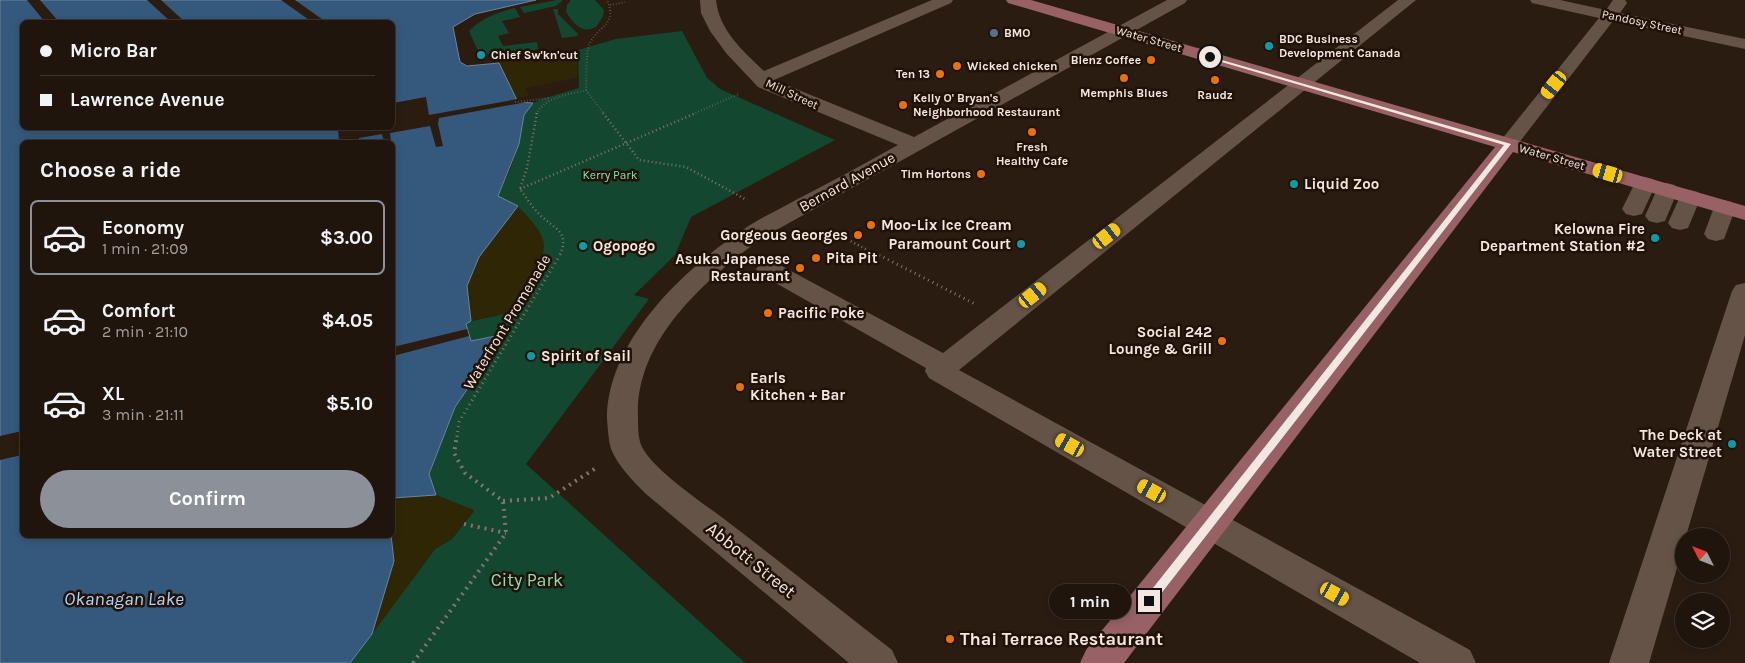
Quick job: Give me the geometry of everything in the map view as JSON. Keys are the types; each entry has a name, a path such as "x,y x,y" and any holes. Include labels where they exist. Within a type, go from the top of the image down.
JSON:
{"main road":[{"name":"Water Street","path":"1014,0 1734,210"},
{"path":"1100,663 1508,144"}],"street":[{"name":"Mill Street","path":"708,0 709,13 718,30 763,81 915,145"},
{"path":"763,81 945,0"},
{"name":"Bernard Avenue","path":"628,452 620,413 624,381 640,349 663,315 730,249 754,233 1179,0"},
{"path":"1408,0 1300,83 938,371 1456,663"},
{"name":"Pandosy Street","path":"1538,0 1745,44"},
{"path":"1508,144 1621,0"},
{"path":"1634,209 1645,184"},
{"path":"1657,216 1667,190"},
{"path":"1680,223 1690,197"},
{"path":"1716,234 1734,210"},
{"path":"769,269 944,366"},
{"path":"1629,663 1745,291"},
{"name":"Abbott Street","path":"628,452 663,489 878,663"}],"path":[{"path":"607,0 610,5 608,22 604,30 589,44 586,90 639,160 686,167 747,200"},
{"path":"610,5 625,2"},
{"path":"520,189 763,81"},
{"path":"515,102 553,98 586,90"},
{"path":"520,189 527,168 535,115 546,102 553,98"},
{"name":"Waterfront Promenade","path":"503,502 465,473 454,453 458,422 556,264 565,244 562,232 538,213 520,189"},
{"path":"833,232 1003,318"},
{"path":"413,663 506,533 503,502 549,498 596,468"},
{"path":"464,524 506,533"}],"green space":[{"path":"563,0 556,6 524,13 520,7"},
{"path":"571,0 595,0 604,10 597,26 587,30 575,24 566,12 567,5"},
{"path":"515,8 520,17 502,21 509,33 498,36 503,46 537,42 538,49 515,55 499,55 477,49 469,31 479,22 490,16"},
{"path":"553,9 558,9 558,14 578,34 577,36 562,38"},
{"path":"682,31 707,78 720,89 835,140 691,217 675,255 634,295 649,299 526,464 745,663 350,663 435,549 452,539 474,511 436,495 429,475 455,407 505,334 471,341 466,323 508,311 518,206 497,197 510,170 519,144 524,115 533,103 579,88 578,50 616,39"}],"sand":[{"path":"578,50 577,78 525,88 529,96 516,98 497,61"},
{"path":"518,206 536,226 543,240 544,248 539,267 521,298 509,311 496,316 471,321 467,286 479,257"},
{"path":"436,495 474,510 452,539 435,549 372,634 394,561 391,538 395,538 395,498"}],"water":[{"name":"Okanagan Lake","path":"0,0 536,0 475,14 453,27 460,62 467,66 499,63 516,98 516,102 533,103 524,115 519,144 498,196 518,206 479,257 467,286 471,321 466,324 471,341 505,334 455,407 429,474 436,495 395,498 395,140 20,140 20,538 391,538 394,561 372,634 350,663 0,663"}],"pier":[{"path":"27,0 40,0 57,20 43,20"},
{"path":"147,0 161,0 183,20 169,20"},
{"path":"281,0 295,0 323,20 309,20"},
{"path":"426,97 429,115 518,99 532,101 439,118 438,124 443,146 436,147 430,126 390,133 391,140 384,140 382,134 359,138 359,140 339,140 338,130 395,130 395,103"},
{"path":"467,329 469,336 395,355 395,347"},
{"path":"20,431 20,455 0,460 0,436"}],"place":[{"name":"BMO","path":"994,33"},
{"name":"BDC Business Development Canada","path":"1269,46"},
{"name":"Chief Sw'kn'cut","path":"481,55"},
{"name":"Blenz Coffee","path":"1151,60"},
{"name":"Wicked chicken","path":"957,66"},
{"name":"Ten 13","path":"940,74"},
{"name":"Memphis Blues","path":"1124,78"},
{"name":"Raudz","path":"1215,80"},
{"name":"Kelly O' Bryan's Neighborhood Restaurant","path":"903,105"},
{"name":"Fresh Healthy Cafe","path":"1032,132"},
{"name":"Tim Hortons","path":"981,174"},
{"name":"Liquid Zoo","path":"1294,184"},
{"name":"Moo-Lix Ice Cream","path":"871,225"},
{"name":"Gorgeous Georges","path":"858,235"},
{"name":"Kelowna Fire Department Station #2","path":"1655,238"},
{"name":"Paramount Court","path":"1021,244"},
{"name":"Ogopogo","path":"583,246"},
{"name":"Pita Pit","path":"816,258"},
{"name":"Asuka Japanese Restaurant","path":"800,268"},
{"name":"Pacific Poke","path":"768,313"},
{"name":"Social 242 Lounge & Grill","path":"1222,341"},
{"name":"Spirit of Sail","path":"531,356"},
{"name":"Earls Kitchen + Bar","path":"740,387"},
{"name":"The Deck at Water Street","path":"1732,444"},
{"name":"Thai Terrace Restaurant","path":"950,639"}],"route":[{"path":"1149,601 1508,144 1210,57"}],"park label":[{"name":"Kerry Park","path":"610,175"},
{"name":"City Park","path":"527,580"}]}
